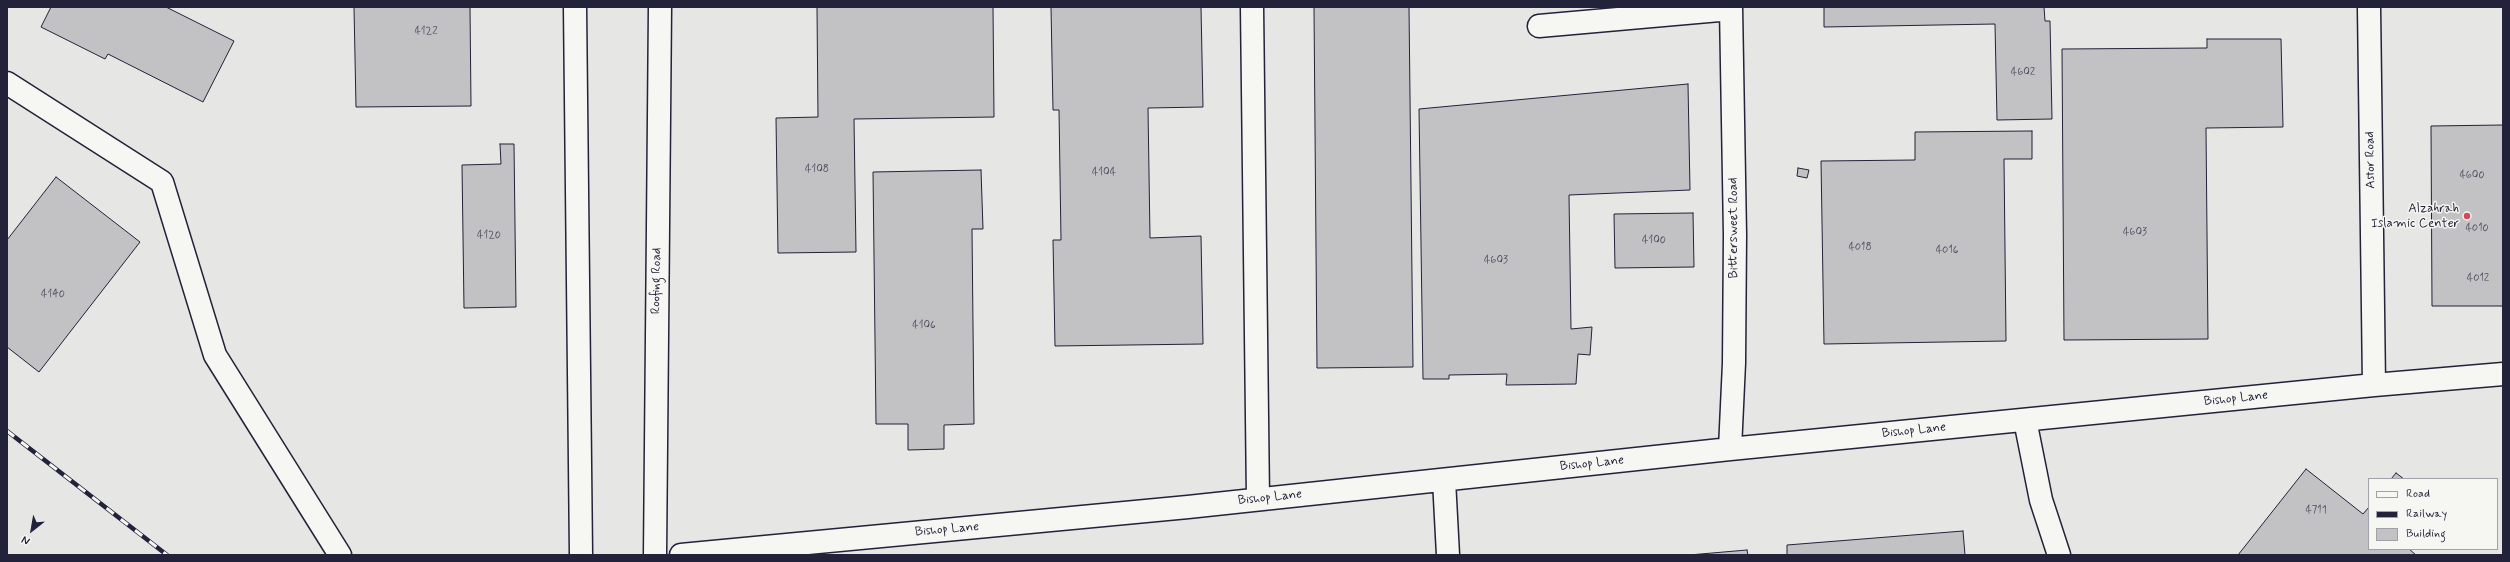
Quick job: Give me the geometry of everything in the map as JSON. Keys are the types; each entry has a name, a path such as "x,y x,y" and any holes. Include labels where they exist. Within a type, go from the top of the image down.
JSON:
{"street":[{"path":"575,7 581,555"},
{"name":"Roofing Road","path":"655,555 660,7"},
{"path":"1252,7 1258,499"},
{"name":"Astor Road","path":"2369,7 2374,385"},
{"path":"1539,26 1731,8"},
{"name":"Bittersweet Road","path":"1730,450 1734,363 1735,235 1731,8"},
{"path":"7,83 162,182 214,355 340,555"},
{"name":"Bishop Lane","path":"681,555 772,551 1730,450 2374,385 2503,374"},
{"path":"2025,420 2041,500 2059,555"},
{"path":"1444,480 1448,555"}],"shaded area":[{"path":"7,7 2503,7 2503,555 7,555"}],"building":[{"path":"51,7 166,7 234,41 203,102 108,54 105,59 41,27"},
{"path":"354,7 470,7 471,106 356,107"},
{"path":"817,7 993,7 994,117 854,119 856,252 778,253 776,118 818,117"},
{"path":"1051,7 1201,7 1203,107 1148,108 1150,238 1201,236 1203,344 1055,346 1053,240 1061,240 1059,110 1053,110"},
{"path":"1314,7 1409,7 1413,367 1317,368"},
{"path":"1824,7 2044,7 2045,21 2050,21 2052,119 1997,120 1995,24 1824,27"},
{"path":"2207,39 2281,39 2283,127 2206,128 2208,339 2064,340 2062,49 2207,48"},
{"path":"1688,84 1690,190 1569,195 1571,329 1592,327 1590,355 1578,354 1576,384 1506,385 1507,374 1449,375 1449,379 1423,379 1419,109"},
{"name":"Alzahrah Islamic Center","path":"2503,125 2503,306 2432,306 2431,126"},
{"path":"2032,131 2032,159 2004,159 2006,341 1824,344 1821,161 1915,160 1915,132"},
{"path":"500,144 514,144 516,307 464,308 462,165 501,164"},
{"path":"1798,168 1809,170 1807,178 1797,176"},
{"path":"981,170 983,229 972,229 974,424 944,425 944,449 908,450 908,424 876,424 873,172"},
{"path":"56,177 140,242 39,372 7,347 7,240"},
{"path":"1693,213 1694,267 1615,268 1614,214"},
{"path":"2306,469 2363,514 2368,508 2368,550 2410,550 2416,555 2238,555"},
{"path":"2396,473 2403,478 2392,478"},
{"path":"1963,531 1965,555 1787,555 1787,545"},
{"path":"1747,550 1748,555 1689,555"}],"railway":[{"path":"7,431 167,555"}],"place":[{"name":"Alzahrah Islamic Center","path":"2467,216"}]}
